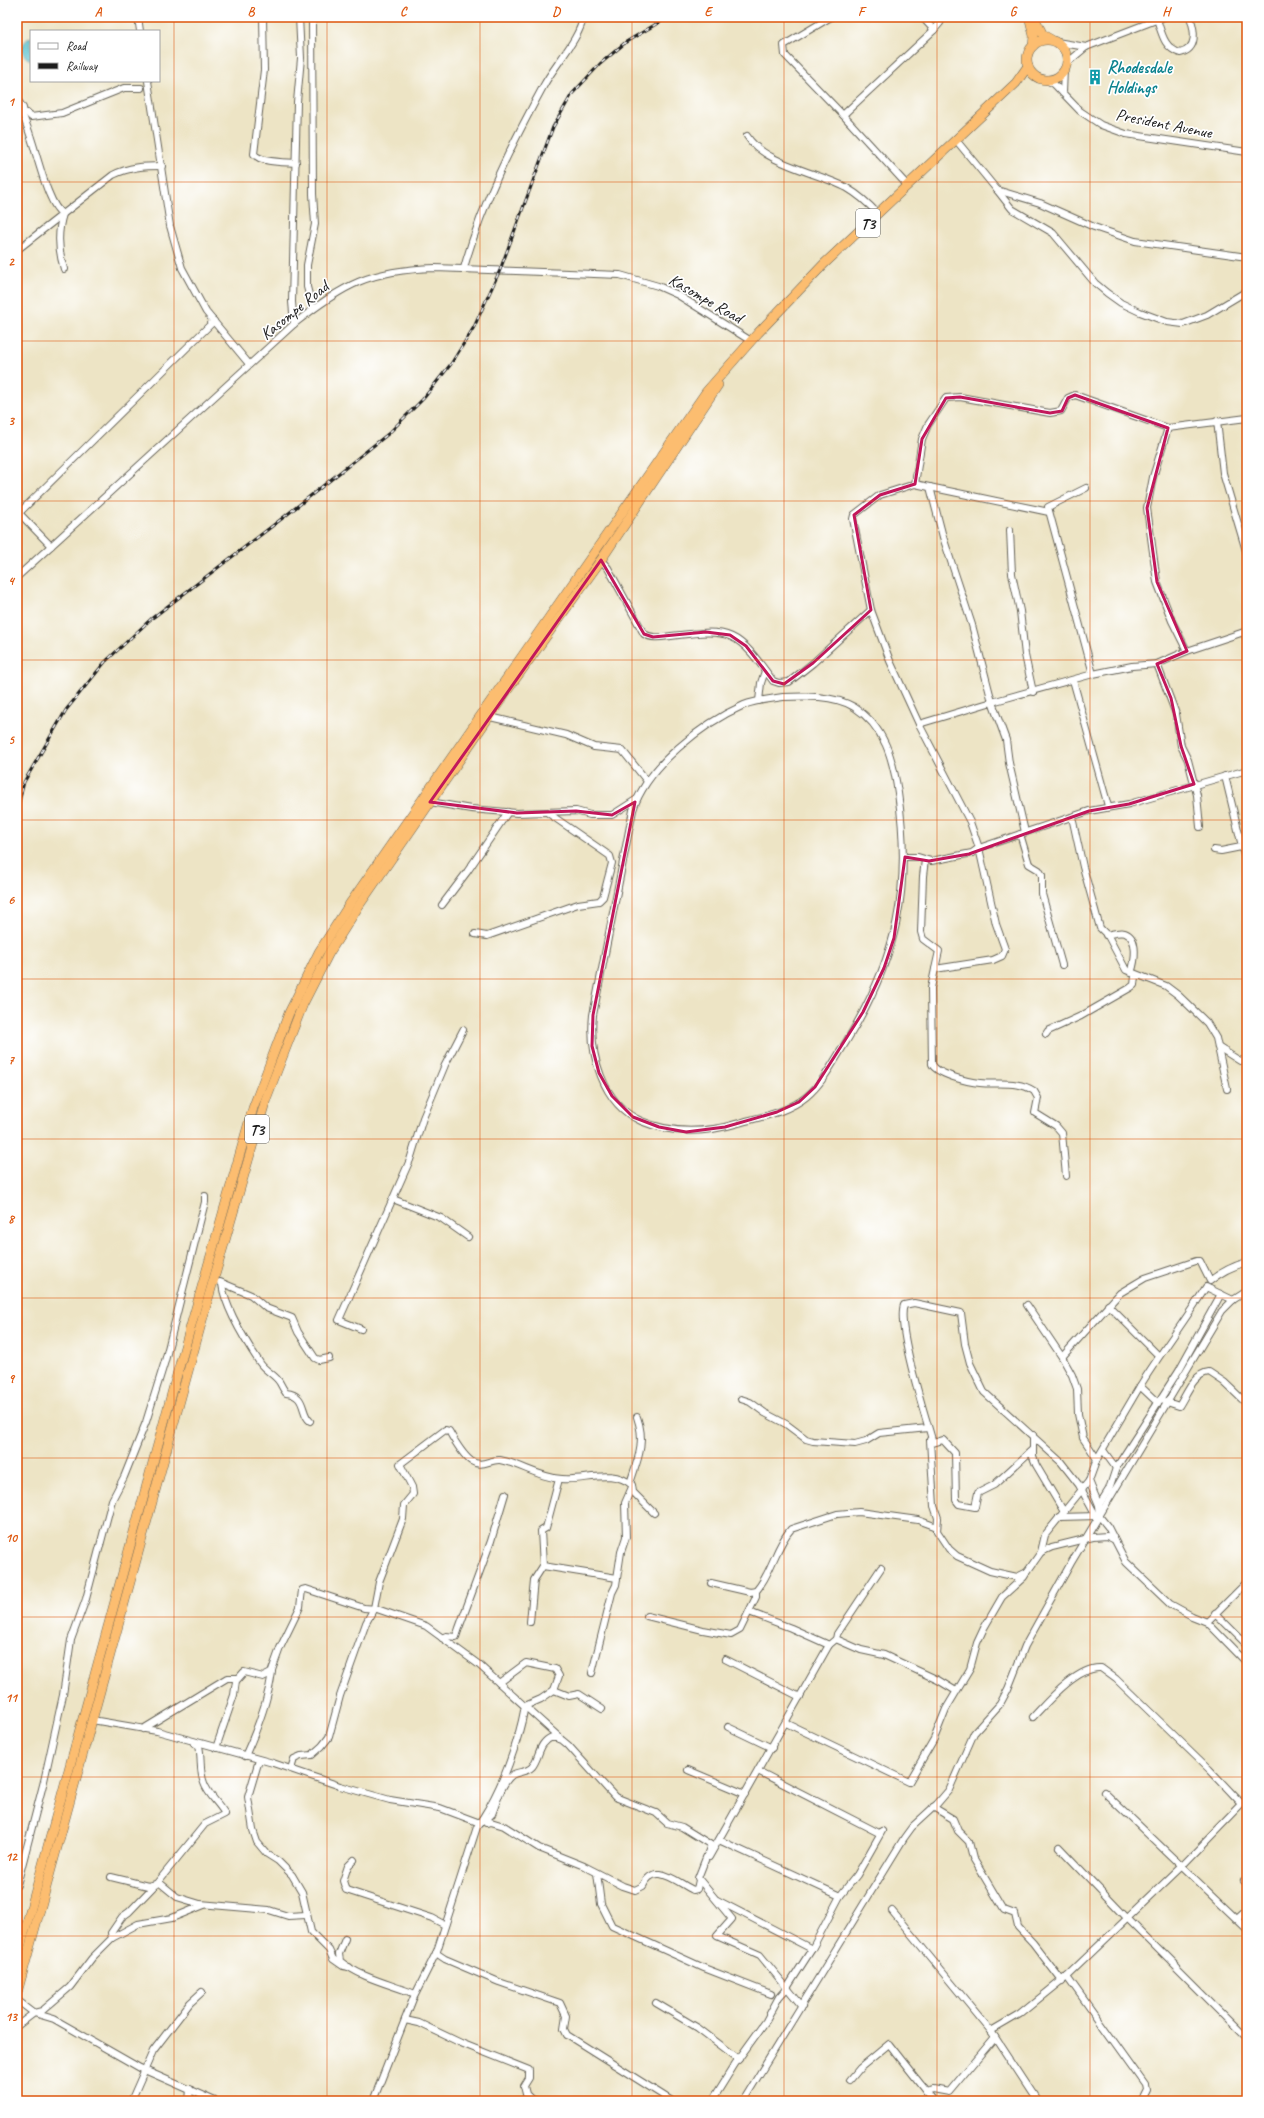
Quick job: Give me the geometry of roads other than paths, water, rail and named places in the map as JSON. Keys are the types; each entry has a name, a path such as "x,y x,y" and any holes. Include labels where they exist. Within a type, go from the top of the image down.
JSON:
{"highway":[{"name":"T3","path":"17,1960 178,1371 253,1108 288,1013 319,952 351,902 706,392 751,341 819,269 1016,83 1028,66 1028,56 1034,36 1029,17"},
{"path":"1034,17 1043,35 1055,41 1065,51 1066,66"},
{"path":"1032,46 1042,40 1055,41"},
{"path":"1028,66 1035,75 1042,79"},
{"name":"T3","path":"1016,83 1030,78 1056,78 1066,66"},
{"name":"T3","path":"17,1993 92,1720 218,1281 266,1099 303,1004 329,953 358,907 430,802 601,560 727,370"}],"street":[{"path":"138,17 140,30"},
{"path":"262,17 264,70 254,154 256,157 271,162 296,163"},
{"path":"294,324 292,302 301,58 299,17"},
{"path":"312,17 313,187 315,224 307,265 307,287 313,309"},
{"path":"464,268 481,213 516,135 553,68 578,32 583,17"},
{"path":"831,17 784,44 783,50 785,55 843,115 908,186"},
{"path":"922,17 934,30"},
{"path":"843,115 934,30 943,17"},
{"path":"1063,93 1066,66 1086,46 1164,17"},
{"path":"1157,19 1163,38 1169,47 1180,53 1187,52 1191,47 1194,38 1190,17"},
{"path":"1055,41 1086,46"},
{"name":"President Avenue","path":"1042,79 1054,84 1080,111 1101,125 1126,134 1247,152"},
{"path":"148,82 174,244 182,268 197,298 249,364"},
{"path":"20,112 31,117 54,115 72,110 124,88 141,88"},
{"path":"17,99 23,108 20,112"},
{"path":"20,112 30,132 44,182 57,211 63,214"},
{"path":"747,136 754,145 788,165 848,188 868,203 878,214"},
{"path":"956,140 1012,209 1053,233 1095,283 1107,294 1121,303 1167,322 1183,324 1207,315 1247,291"},
{"path":"17,250 113,175 124,170 139,167 162,166"},
{"path":"997,190 1040,203 1100,229 1135,241 1247,257"},
{"path":"63,214 58,236 59,254 64,269"},
{"name":"Kasompe Road","path":"17,578 294,324 343,288 369,277 408,269 464,268 620,275 658,286 678,295 751,341"},
{"path":"51,546 18,514 214,321"},
{"path":"915,484 922,439 928,425 943,402 949,397 960,397 1050,413 1061,411 1068,398 1075,395 1168,428 1247,418"},
{"path":"1217,421 1223,473 1247,554"},
{"path":"1168,428 1152,477 1147,508 1157,582 1172,621 1187,651"},
{"path":"935,969 994,960 1004,953 979,848 965,811 919,724 890,661 870,610 853,519 854,515 880,495 915,484 1049,512"},
{"path":"930,487 943,537 972,625 992,702 1006,740 1009,763 1029,864 1039,870 1042,875 1042,894 1062,965"},
{"path":"1086,488 1048,507 1093,674"},
{"path":"1010,530 1012,574 1020,611 1025,656 1033,692"},
{"path":"601,560 608,568 644,634 653,637 706,632 730,635 746,646 773,681 779,683 789,682 813,663 870,610"},
{"path":"919,724 1093,674 1132,666 1157,664 1187,651 1245,632 1247,640"},
{"path":"1157,664 1171,698 1181,746 1188,760 1199,804 1200,827"},
{"path":"759,701 761,683 766,671"},
{"path":"1073,680 1108,806"},
{"path":"799,697 830,699 854,707 872,723 884,739 893,762 901,812 904,857 899,911 894,938 884,968 849,1036 827,1072 805,1098 792,1106 756,1119 708,1130 686,1132 669,1130 642,1121 626,1111 603,1082 596,1064 592,1046 593,1015 632,818 637,799 648,781 669,756 697,734 730,712 744,704 759,701 799,697"},
{"path":"490,717 566,735 594,747 622,750 648,781"},
{"path":"904,857 918,857 925,860 963,855 1023,833 1108,806 1129,804 1194,784 1247,770"},
{"path":"1224,776 1247,867"},
{"path":"430,802 471,809 508,812 548,813 576,811 590,815 612,816 637,799"},
{"path":"442,905 467,872 508,812"},
{"path":"475,934 487,936 578,904 598,901 603,897 612,863 610,856 548,813"},
{"path":"1072,817 1098,923 1107,935 1126,970 1159,982 1178,994 1210,1027 1218,1047 1227,1089"},
{"path":"1214,850 1222,851 1241,847"},
{"path":"925,860 922,885 921,932 923,939 939,951 932,980 931,1008 933,1066 942,1073 975,1082 1018,1084 1034,1091 1038,1098 1035,1113 1056,1126 1062,1133 1066,1176"},
{"path":"1107,935 1122,932 1129,936 1136,951 1131,973"},
{"path":"1046,1034 1048,1031 1081,1016 1130,988 1134,985 1135,976 1140,976"},
{"path":"361,1329 339,1320 410,1160 434,1092 463,1030"},
{"path":"1218,1047 1240,1061 1247,1059"},
{"path":"17,1885 44,1781 63,1695 71,1640 86,1599 112,1500 124,1478 146,1422 205,1202 205,1196"},
{"path":"393,1199 440,1218 468,1237"},
{"path":"1062,1357 1120,1293 1138,1281 1191,1262 1200,1262 1210,1280 1223,1270 1229,1270 1232,1267 1247,1262"},
{"path":"218,1281 251,1295 266,1308 292,1318 298,1332 315,1358 320,1360 329,1358"},
{"path":"218,1281 226,1301 231,1308 233,1318 260,1364 280,1382 286,1393 293,1394 304,1404 305,1415 310,1421"},
{"path":"786,1723 909,1782 934,1739 956,1691 970,1669 977,1643 1002,1597 1024,1577 1041,1552 1045,1535 1089,1481 1103,1450 1159,1356 1185,1322 1206,1287 1233,1300"},
{"path":"743,2101 904,1838 912,1827 949,1790 974,1733 1000,1704 1008,1689 1025,1646 1085,1539 1222,1311 1233,1300 1247,1291"},
{"path":"1098,1516 1099,1505 1109,1489 1116,1468 1183,1364 1221,1294"},
{"path":"1033,1449 994,1485 978,1493 976,1507 959,1504 956,1500 955,1453 942,1440 933,1443 928,1429 906,1339 903,1311 904,1306 907,1303 961,1313 965,1344 981,1387 992,1400 1033,1435 1064,1465 1082,1490 1126,1562 1164,1598 1178,1609 1207,1622 1247,1663"},
{"path":"1028,1305 1062,1357 1077,1389 1078,1414 1083,1438 1098,1459"},
{"path":"1108,1305 1159,1356"},
{"path":"1140,1386 1159,1401 1179,1406 1195,1379 1200,1375 1209,1372 1224,1382 1247,1404"},
{"path":"742,1399 750,1402 765,1414 786,1424 806,1439 813,1441 855,1444 866,1441 879,1433 928,1429"},
{"path":"592,1673 617,1578 621,1552 626,1537 625,1503 641,1447 642,1430 637,1417"},
{"path":"928,1429 934,1506 938,1518 938,1534 949,1549 974,1564 1012,1577 1027,1572"},
{"path":"291,1769 294,1759 301,1756 312,1755 322,1746 329,1736 340,1696 373,1609 379,1582 402,1519 404,1506 413,1494 412,1487 400,1464 429,1441 445,1430 449,1431 470,1460 475,1463 482,1464 499,1460 559,1479 602,1476 618,1477 631,1484 633,1492 654,1512"},
{"path":"1033,1435 1033,1449 1037,1467 1062,1514"},
{"path":"1103,1450 1116,1468"},
{"path":"530,1622 534,1580 544,1566 541,1531 546,1528 559,1479"},
{"path":"1089,1481 1099,1505"},
{"path":"442,1638 446,1636 456,1637 491,1541 505,1494"},
{"path":"647,1616 703,1630 731,1635 740,1630 756,1597 756,1591 769,1572 786,1535 797,1526 837,1514 859,1512 918,1520 937,1527"},
{"path":"1062,1514 1098,1516"},
{"path":"1041,1552 1052,1547 1085,1539 1102,1536 1113,1539"},
{"path":"544,1566 617,1578"},
{"path":"699,1879 719,1840 829,1645 836,1639 881,1568"},
{"path":"1207,1622 1247,1582"},
{"path":"712,1583 750,1592 756,1591"},
{"path":"92,1720 143,1729 188,1740 216,1748 291,1769 340,1786 390,1800 434,1806 486,1823 491,1822 504,1826 540,1848 635,1890 643,1886 646,1878 651,1874 658,1873 693,1890 697,1889 711,1845 682,1827 667,1823 656,1813 615,1797 562,1740 500,1683 478,1664 426,1626 373,1609 364,1608 313,1590 302,1590 300,1607 271,1673 266,1677 244,1672 238,1678 234,1695 216,1748"},
{"path":"749,1612 792,1628 829,1645"},
{"path":"1215,1613 1247,1645"},
{"path":"836,1639 861,1650 884,1654 938,1680 956,1691"},
{"path":"725,1659 800,1697"},
{"path":"500,1683 526,1663 555,1669 559,1676 554,1690 541,1699 525,1706"},
{"path":"245,1756 270,1688 273,1667"},
{"path":"1033,1717 1077,1676 1087,1670 1101,1668 1116,1679 1209,1769 1242,1804"},
{"path":"143,1729 227,1678 238,1678"},
{"path":"554,1690 569,1696 579,1694 602,1709"},
{"path":"373,2101 415,1994 436,1953 477,1827 489,1808 505,1772 521,1728 525,1706"},
{"path":"728,1727 772,1748"},
{"path":"481,1821 488,1818 492,1814 502,1788 511,1776 528,1770 532,1766 542,1744 552,1737 562,1740"},
{"path":"112,1938 111,1933 122,1917 129,1912 157,1883 205,1824 225,1814 204,1784 201,1775 199,1746 188,1740"},
{"path":"259,1760 248,1796 253,1830 257,1842 267,1854 278,1861 292,1875 302,1892 306,1903 306,1915 311,1932 329,1950 333,1959 343,1966 349,1967"},
{"path":"688,1770 745,1794"},
{"path":"712,2101 812,1949 840,1896 857,1875 880,1831 758,1771"},
{"path":"1104,1792 1151,1834 1247,1928"},
{"path":"926,2091 934,2089 949,2092 993,2034 1062,1981 1182,1866 1247,1799"},
{"path":"932,1808 955,1822 958,1831 970,1842 973,1858 1004,1910 1015,1914 1018,1927 1034,1943 1062,1981"},
{"path":"719,1840 753,1857 788,1870 840,1896"},
{"path":"1059,1847 1127,1918 1247,2038"},
{"path":"354,1860 348,1866 343,1881 346,1890 432,1918 445,1925"},
{"path":"597,1873 601,1904 612,1926 704,1968 771,1994"},
{"path":"111,1877 119,1877 129,1882 148,1886 160,1883 176,1897 204,1905 263,1910 288,1916 306,1915"},
{"path":"699,1879 732,1919 717,1936 760,1956 802,2006"},
{"path":"715,1899 812,1949"},
{"path":"17,2026 34,2013 42,2011 70,1988 92,1958 112,1938 138,1924 172,1918 204,1905"},
{"path":"1237,1919 1247,1910"},
{"path":"892,1911 993,2034 1037,2101"},
{"path":"345,1939 339,1954 340,1961 374,1979 415,1994"},
{"path":"436,1953 445,1959 499,1982 560,2003 566,2016 564,2029 567,2035 672,2101"},
{"path":"1067,1976 1145,2085 1146,2090 1142,2098"},
{"path":"131,2101 153,2051 190,2003 202,1992"},
{"path":"17,2000 34,2013 54,2019 144,2070 215,2101"},
{"path":"656,2002 698,2028 739,2059"},
{"path":"405,2020 419,2023 461,2043 529,2070 529,2078 524,2086 526,2094 533,2100"},
{"path":"850,2080 860,2068 889,2044 934,2101"},
{"path":"189,2101 190,2089"},
{"path":"521,2101 527,2098 533,2100"}],"water":[{"path":"30,38 30,60 24,55 22,49 27,39"}],"railway":[{"path":"17,810 24,782 66,710 105,662 151,619 284,517 388,434 423,399 451,364 474,327 500,270 553,127 572,94 600,64 626,42 668,17"}],"place":[{"name":"Rhodesdale Holdings","path":"1095,77"}]}
